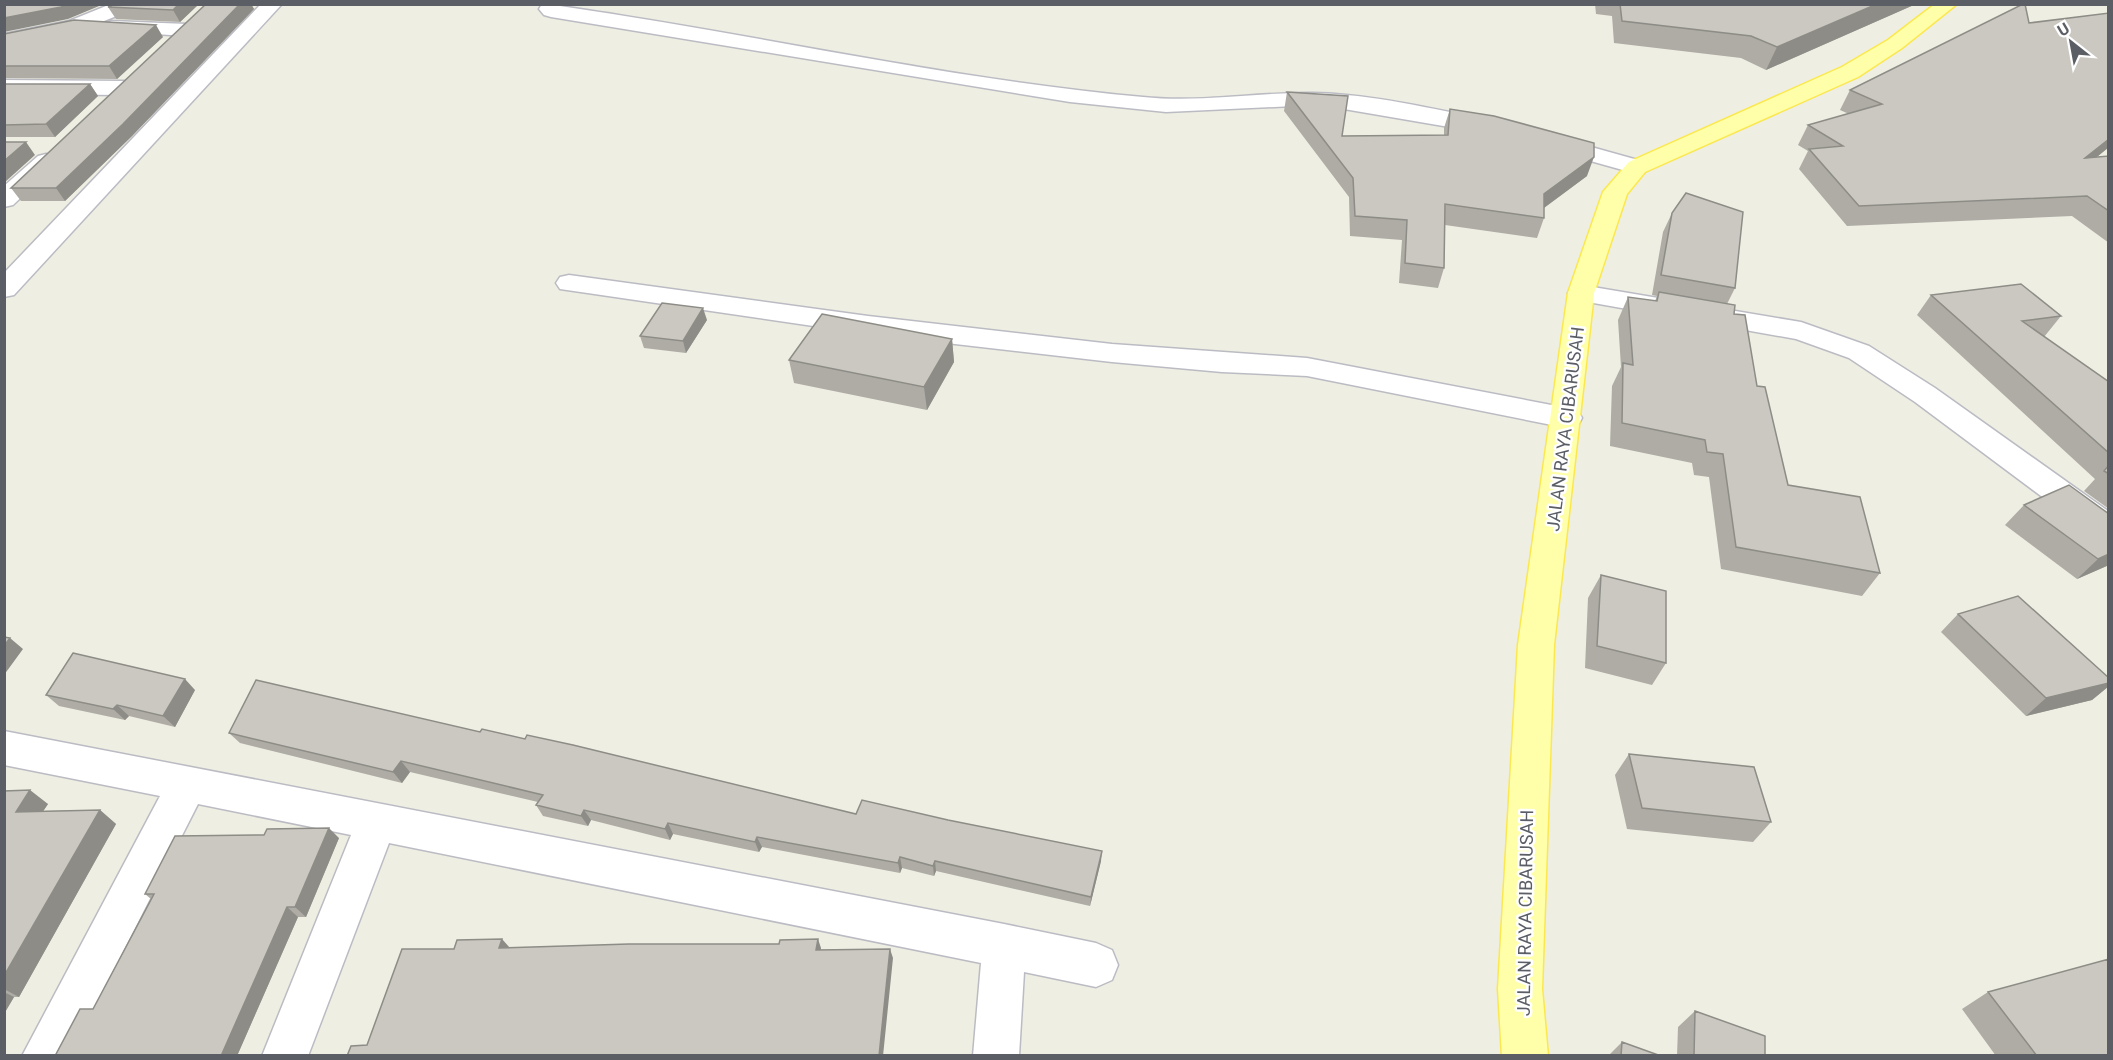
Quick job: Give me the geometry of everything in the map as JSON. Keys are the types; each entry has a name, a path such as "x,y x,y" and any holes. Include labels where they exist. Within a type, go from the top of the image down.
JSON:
{"main road":[{"name":"JALAN RAYA CIBARUSAH","path":"1525,1056 1520,989 1535,667 1581,293 1615,192 1637,167 1851,72 1895,44 1948,4"}],"street":[{"path":"74,26 130,4"},
{"path":"4,289 273,4"},
{"path":"552,4 549,9 551,11 637,22 915,73 1143,104 1202,106 1317,100 1374,106 1514,133"},
{"path":"637,22 651,4"},
{"path":"4,40 74,26 193,23 163,52"},
{"path":"4,87 132,81 101,110"},
{"path":"1536,139 1637,167"},
{"path":"4,200 62,146 27,146"},
{"path":"569,282 903,329 1123,354 1307,367 1567,418"},
{"path":"1581,293 1801,331 1859,352 1925,395 2109,528"},
{"path":"5,749 188,783 1004,945 1096,966"},
{"path":"45,1056 188,783"},
{"path":"285,1056 377,821"},
{"path":"996,1056 1004,945"}],"building":[{"path":"4,4 67,4 4,18"},
{"path":"115,4 179,4 173,10 108,7"},
{"path":"206,4 240,4 123,124 56,188 11,188"},
{"path":"1620,4 1877,4 1777,47 1751,36 1622,21"},
{"path":"2025,4 2029,23 2109,13 2109,139 2085,158 2109,156 2109,211 2087,196 1859,206 1809,149 1843,146 1808,125 1882,104 1850,90"},
{"path":"74,20 156,25 109,66 4,66 4,34"},
{"path":"4,84 90,84 46,124 4,125"},
{"path":"1287,92 1348,96 1342,136 1448,135 1450,109 1494,116 1594,143 1594,157 1544,194 1544,218 1445,204 1444,268 1405,263 1407,220 1355,216 1353,178"},
{"path":"4,142 26,142 4,161"},
{"path":"1686,193 1743,212 1735,288 1661,275 1672,213"},
{"path":"2021,284 2061,316 2022,321 2109,382 2109,453 1931,295"},
{"path":"1659,292 1735,305 1734,314 1745,315 1757,386 1765,387 1788,485 1860,497 1880,573 1736,547 1723,454 1707,452 1705,440 1622,423 1623,363 1633,365 1628,297 1657,301"},
{"path":"662,303 703,308 683,341 640,336"},
{"path":"822,314 952,339 924,387 789,360"},
{"path":"2069,485 2109,514 2109,554 2098,559 2024,505"},
{"path":"1601,575 1666,591 1666,663 1597,646"},
{"path":"2018,596 2109,678 2109,683 2046,698 1958,614"},
{"path":"4,637 10,638 4,646"},
{"path":"73,653 185,679 163,716 117,705 113,709 46,695"},
{"path":"256,680 480,732 482,729 525,739 527,735 573,745 856,814 862,800 1102,851 1091,897 935,861 933,866 900,857 898,863 757,837 755,842 668,823 665,829 584,810 581,816 536,805 543,795 401,761 393,772 229,733"},
{"path":"1629,754 1754,767 1771,822 1642,808"},
{"path":"30,790 16,812 100,810 4,976 4,791"},
{"path":"329,828 295,907 287,907 221,1056 55,1056 80,1009 93,1009 154,894 145,894 175,836 264,835 267,829"},
{"path":"502,939 499,948 629,944 779,944 780,940 818,939 816,950 890,949 879,1056 347,1056 351,1046 367,1045 402,949 454,949 457,940"},
{"path":"2109,959 2109,1056 2037,1056 1988,992"},
{"path":"1695,1011 1765,1036 1765,1056 1694,1056"},
{"path":"1622,1042 1661,1056 1621,1056"}]}
